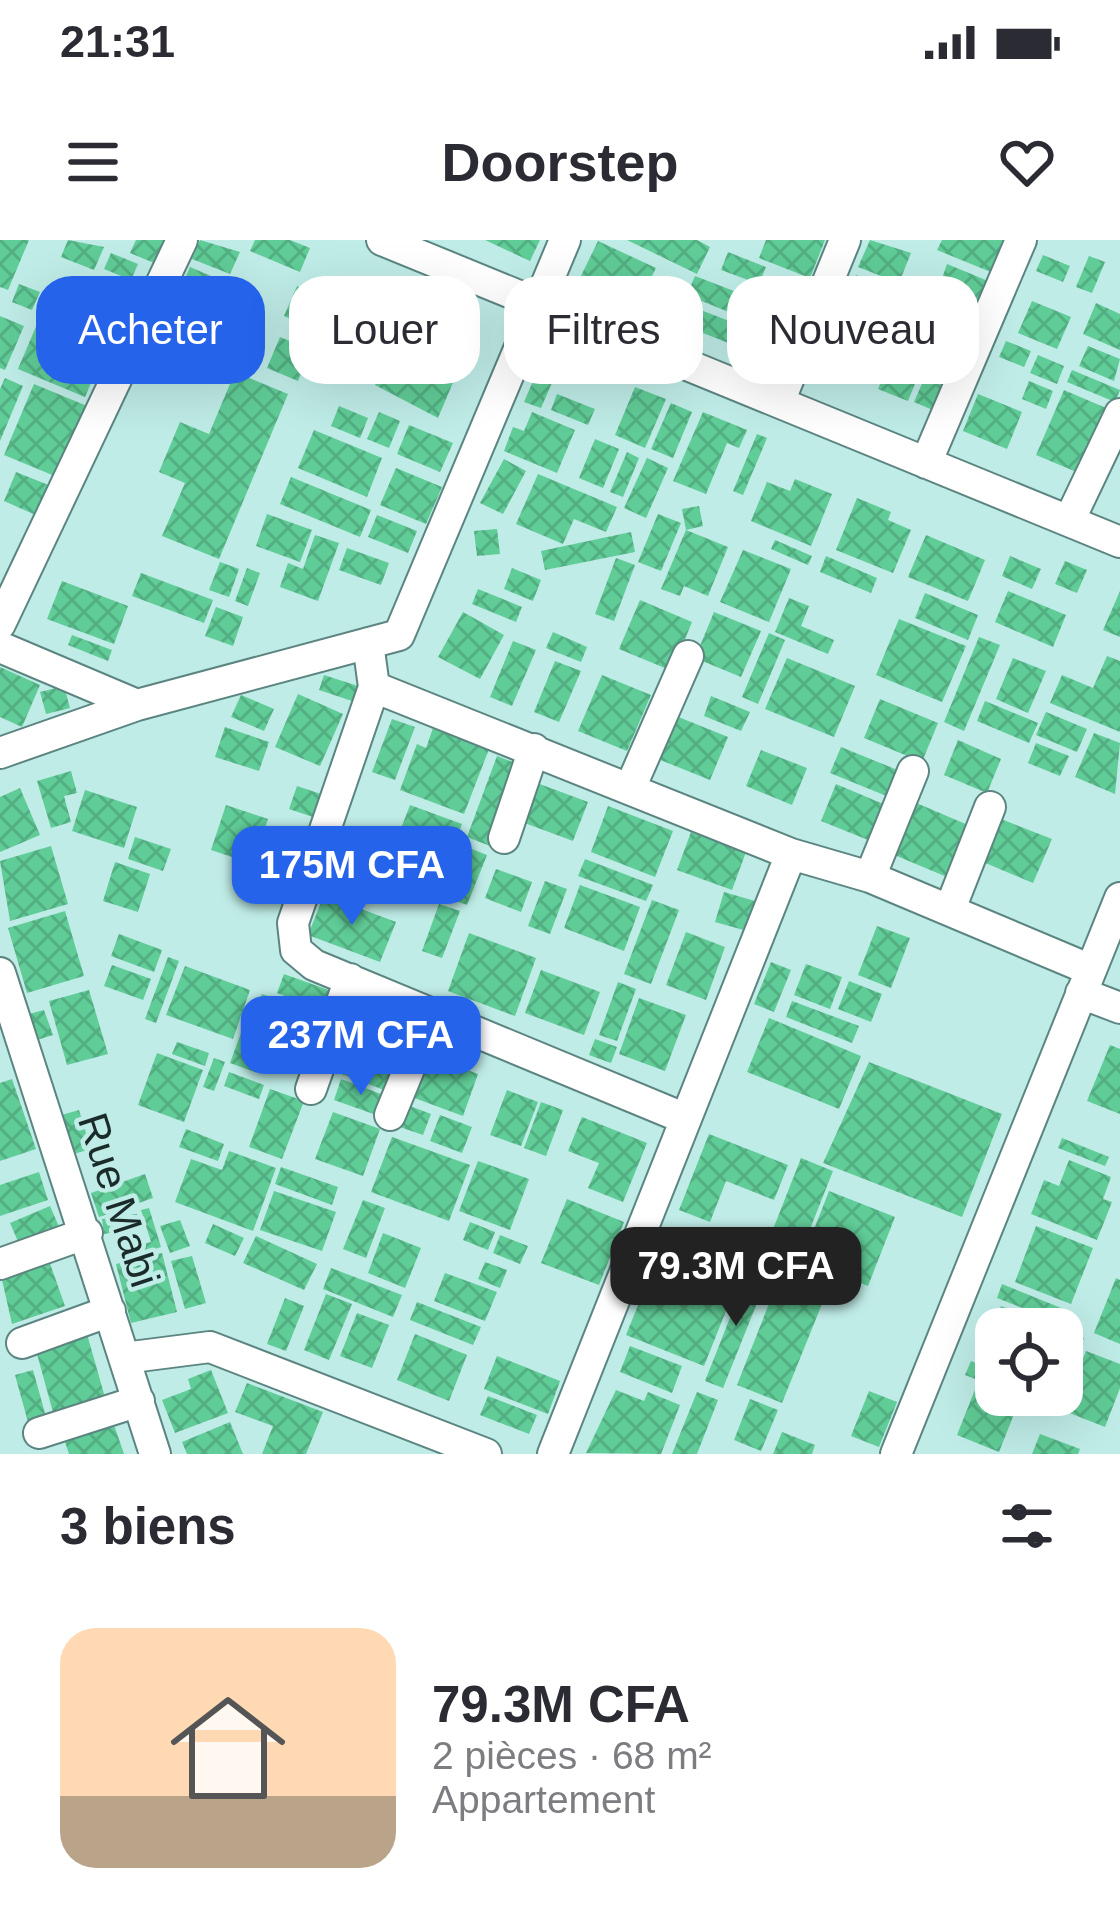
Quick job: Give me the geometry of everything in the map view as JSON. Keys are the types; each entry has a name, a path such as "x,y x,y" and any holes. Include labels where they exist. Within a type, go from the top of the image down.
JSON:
{"street":[{"path":"0,625 182,240"},
{"path":"382,240 504,287"},
{"path":"549,276 565,240"},
{"path":"779,402 845,240"},
{"path":"926,463 1021,240"},
{"path":"703,370 1120,542"},
{"path":"0,753 137,705 399,634 415,609 505,384"},
{"path":"1069,521 1120,414"},
{"path":"368,643 374,687 293,923 293,939 303,958 686,1119"},
{"path":"0,647 137,705"},
{"path":"631,787 688,656"},
{"path":"374,687 790,854 870,877 950,909 1086,982 1120,1008"},
{"path":"504,838 534,749"},
{"path":"870,877 913,771"},
{"path":"950,909 990,807"},
{"path":"554,1454 790,854"},
{"path":"896,1454 1120,898"},
{"name":"Rue Mabi","path":"0,973 155,1454"},
{"path":"311,1089 350,979"},
{"path":"390,1114 432,1012"},
{"path":"0,1264 87,1233"},
{"path":"22,1343 110,1311"},
{"path":"124,1358 210,1347 487,1454"},
{"path":"39,1433 139,1401"}],"building":[{"path":"0,240 29,240 8,290 0,287"},
{"path":"68,240 104,247 94,270 61,257"},
{"path":"136,240 169,240 159,265 130,253"},
{"path":"200,240 240,252 230,274 192,259"},
{"path":"255,240 290,240 310,248 300,272 250,251"},
{"path":"485,240 540,240 530,261"},
{"path":"627,240 697,240 710,247 697,274"},
{"path":"766,240 825,240 811,276 759,258"},
{"path":"870,240 911,253 902,276 881,276 858,267"},
{"path":"942,240 1013,240 998,275 937,250"},
{"path":"598,241 656,268 652,276 581,276"},
{"path":"728,252 766,267 762,276 721,270"},
{"path":"111,253 138,264 133,276 104,269"},
{"path":"1043,255 1070,266 1063,282 1036,271"},
{"path":"1089,256 1105,262 1092,293 1076,287"},
{"path":"947,264 976,276 943,276"},
{"path":"190,267 211,276 186,276"},
{"path":"979,277 988,281 979,303"},
{"path":"703,279 727,288 727,311 703,302"},
{"path":"19,284 36,290 32,310 12,302"},
{"path":"1032,301 1071,317 1057,349 1018,333"},
{"path":"1096,303 1120,314 1120,350 1083,334"},
{"path":"703,311 727,320 727,342 703,333"},
{"path":"0,316 24,326 5,370 0,368"},
{"path":"36,326 36,377 18,369"},
{"path":"280,337 289,341 289,377 267,368"},
{"path":"1006,341 1031,351 1024,367 999,357"},
{"path":"1088,346 1120,359 1114,381 1079,366"},
{"path":"1038,355 1064,366 1057,384 1030,373"},
{"path":"1072,370 1120,390 1115,402 1067,382"},
{"path":"5,378 23,386 0,441 0,389"},
{"path":"1029,381 1053,391 1046,409 1022,399"},
{"path":"34,384 87,406 57,477 4,455"},
{"path":"54,384 90,384 85,397"},
{"path":"230,384 264,384 288,394 219,559 162,536 185,483 159,472 180,422 209,434"},
{"path":"375,384 452,384 438,418"},
{"path":"532,384 551,384 541,408 524,402"},
{"path":"880,384 915,384 908,401 878,389"},
{"path":"922,384 946,384 935,411 914,402"},
{"path":"635,387 666,399 645,448 615,435"},
{"path":"1064,390 1113,411 1086,476 1036,455"},
{"path":"557,394 595,409 588,425 551,410"},
{"path":"978,394 1022,412 1007,449 963,431"},
{"path":"671,403 692,412 673,458 651,449"},
{"path":"339,406 368,418 360,438 331,426"},
{"path":"379,412 400,421 389,448 367,439"},
{"path":"532,412 575,430 557,473 504,451 513,427 524,431"},
{"path":"703,412 747,430 739,448 727,443 706,494 673,481"},
{"path":"409,425 453,443 440,472 397,454"},
{"path":"314,430 382,458 367,497 298,468"},
{"path":"757,434 767,438 743,495 733,491"},
{"path":"595,439 619,449 603,488 579,478"},
{"path":"627,452 639,458 623,497 610,492"},
{"path":"647,458 668,468 646,518 624,508"},
{"path":"504,459 526,471 503,514 480,503"},
{"path":"396,468 442,487 426,524 380,505"},
{"path":"16,472 51,486 38,516 4,501"},
{"path":"538,474 617,507 606,532 574,519 563,544 516,524"},
{"path":"291,477 371,510 360,537 280,504"},
{"path":"795,479 832,494 811,546 751,521 767,482 790,491"},
{"path":"857,498 891,512 888,520 911,530 893,573 836,550"},
{"path":"699,506 703,526 686,530 682,509"},
{"path":"267,514 312,530 300,562 256,546"},
{"path":"658,514 681,523 661,571 638,562"},
{"path":"377,515 417,531 408,553 368,537"},
{"path":"497,529 500,554 477,556 474,531"},
{"path":"686,530 728,547 708,596 684,586 680,596 661,589"},
{"path":"631,532 635,552 545,570 541,551"},
{"path":"315,535 339,543 318,601 280,587 288,563 303,569"},
{"path":"926,535 985,560 968,601 908,577"},
{"path":"775,540 812,556 808,565 771,549"},
{"path":"347,548 389,563 381,585 339,570"},
{"path":"743,550 791,569 769,622 720,602"},
{"path":"826,556 877,578 871,593 820,572"},
{"path":"1010,556 1041,569 1032,589 1002,576"},
{"path":"616,558 635,565 614,621 595,614"},
{"path":"1065,561 1087,570 1077,593 1055,584"},
{"path":"220,562 239,569 229,597 209,590"},
{"path":"247,568 260,573 248,606 235,601"},
{"path":"512,568 541,580 533,601 504,589"},
{"path":"141,573 213,600 204,623 132,596"},
{"path":"62,581 128,606 114,644 47,619"},
{"path":"478,589 522,607 516,622 472,604"},
{"path":"1008,591 1066,615 1053,647 995,622"},
{"path":"1120,591 1120,637 1103,630"},
{"path":"925,593 978,615 968,640 915,618"},
{"path":"789,598 809,606 801,626 834,640 828,654 775,632"},
{"path":"640,600 692,622 672,671 619,649"},
{"path":"216,607 243,617 233,646 205,636"},
{"path":"463,612 504,635 480,679 438,657"},
{"path":"714,612 761,631 741,677 695,658"},
{"path":"899,619 966,646 942,702 876,675"},
{"path":"553,632 587,647 581,662 546,648"},
{"path":"769,633 785,640 758,704 742,697"},
{"path":"72,635 112,650 108,661 68,645"},
{"path":"979,637 1000,645 964,731 944,722"},
{"path":"513,641 536,650 512,706 490,697"},
{"path":"1107,656 1120,661 1120,732 1050,703 1062,675 1093,688"},
{"path":"787,658 855,686 834,737 765,709"},
{"path":"1013,658 1046,671 1028,713 996,699"},
{"path":"555,661 581,671 559,722 534,712"},
{"path":"0,667 40,685 22,727 0,717"},
{"path":"324,675 361,687 355,702 319,690"},
{"path":"602,675 651,695 627,751 578,731"},
{"path":"64,686 70,708 46,714 40,692"},
{"path":"298,694 343,714 320,766 275,747"},
{"path":"241,695 274,709 264,731 231,717"},
{"path":"711,696 750,712 741,731 704,716"},
{"path":"880,699 938,723 922,762 864,738"},
{"path":"985,701 1038,723 1029,743 977,721"},
{"path":"1046,712 1087,729 1077,752 1036,735"},
{"path":"671,714 728,737 710,780 653,757"},
{"path":"392,719 415,727 395,780 372,772"},
{"path":"225,727 269,742 259,771 215,757"},
{"path":"433,728 489,749 464,814 400,790 417,744 426,748"},
{"path":"1094,733 1120,743 1115,794 1075,777"},
{"path":"958,740 1001,759 987,793 944,775"},
{"path":"1036,743 1069,756 1060,776 1028,763"},
{"path":"841,747 900,771 889,797 830,773"},
{"path":"761,750 807,768 792,805 746,786"},
{"path":"497,756 521,765 490,846 467,837"},
{"path":"71,771 77,793 64,796 71,822 51,828 37,781"},
{"path":"537,783 588,802 573,841 522,822"},
{"path":"836,784 888,806 873,842 821,821"},
{"path":"297,786 321,794 313,817 289,809"},
{"path":"20,788 40,835 0,852 0,797"},
{"path":"85,790 137,807 124,848 72,831"},
{"path":"914,802 975,828 954,880 892,854"},
{"path":"226,805 268,819 253,864 211,850"},
{"path":"410,805 462,824 436,893 384,873"},
{"path":"608,806 673,831 655,877 591,852"},
{"path":"1001,819 1052,839 1033,883 983,862"},
{"path":"691,832 746,852 732,890 677,870"},
{"path":"135,837 171,849 163,871 128,859"},
{"path":"51,846 68,904 10,921 0,861"},
{"path":"464,846 487,855 467,905 445,897"},
{"path":"585,859 653,885 646,901 578,876"},
{"path":"115,862 150,874 138,912 103,901"},
{"path":"496,869 532,882 521,912 485,898"},
{"path":"545,881 567,889 550,934 528,926"},
{"path":"580,885 640,907 624,951 564,928"},
{"path":"724,892 755,901 747,931 715,922"},
{"path":"324,895 396,922 380,962 308,935"},
{"path":"652,900 679,910 651,984 624,974"},
{"path":"439,904 460,911 442,958 422,951"},
{"path":"65,911 84,976 27,993 8,928"},
{"path":"877,926 910,938 891,988 858,975"},
{"path":"686,932 725,947 706,1000 666,985"},
{"path":"469,933 536,958 515,1016 448,991"},
{"path":"119,934 162,950 154,972 111,956"},
{"path":"168,957 179,961 156,1023 145,1019"},
{"path":"771,962 791,970 774,1012 754,1004"},
{"path":"806,964 842,977 830,1009 794,995"},
{"path":"112,965 151,979 143,1000 104,986"},
{"path":"185,966 250,990 233,1039 166,1015"},
{"path":"541,970 600,992 584,1035 525,1013"},
{"path":"284,974 334,992 327,1012 277,993"},
{"path":"849,981 882,994 871,1022 838,1009"},
{"path":"618,982 636,989 617,1041 599,1035"},
{"path":"89,990 108,1054 67,1065 49,1001"},
{"path":"262,994 318,1014 301,1061 270,1050 275,1038 249,1028"},
{"path":"639,998 686,1015 665,1071 619,1054"},
{"path":"792,1001 859,1026 852,1043 786,1017"},
{"path":"44,1010 53,1035 37,1040 29,1014"},
{"path":"769,1018 861,1056 839,1109 747,1072"},
{"path":"348,1022 402,1041 384,1090 331,1070"},
{"path":"241,1033 266,1042 255,1072 230,1063"},
{"path":"595,1039 617,1047 611,1063 589,1055"},
{"path":"177,1042 209,1053 205,1066 172,1054"},
{"path":"1110,1045 1120,1049 1120,1114 1087,1101"},
{"path":"157,1053 203,1070 184,1122 138,1105"},
{"path":"425,1054 478,1074 463,1116 409,1096"},
{"path":"214,1058 225,1062 214,1091 203,1087"},
{"path":"869,1062 1002,1114 962,1217 823,1163"},
{"path":"229,1072 264,1085 259,1099 224,1086"},
{"path":"12,1079 36,1149 0,1161 0,1083"},
{"path":"341,1079 389,1097 382,1117 334,1100"},
{"path":"270,1089 304,1101 282,1159 249,1147"},
{"path":"507,1090 538,1102 521,1146 490,1135"},
{"path":"541,1102 563,1110 546,1156 524,1148"},
{"path":"402,1103 431,1114 423,1135 394,1125"},
{"path":"79,1110 91,1149 70,1155 58,1116"},
{"path":"333,1112 380,1129 363,1176 315,1159"},
{"path":"440,1115 472,1127 462,1153 430,1141"},
{"path":"582,1117 647,1143 623,1202 588,1188 599,1163 568,1151"},
{"path":"186,1129 224,1144 218,1161 179,1147"},
{"path":"709,1134 788,1165 774,1200 726,1181 710,1222 679,1210"},
{"path":"392,1137 470,1165 449,1221 371,1192"},
{"path":"1062,1138 1109,1157 1105,1166 1058,1148"},
{"path":"229,1151 276,1168 253,1231 175,1202 191,1159 222,1170"},
{"path":"801,1158 833,1171 791,1277 759,1265"},
{"path":"1069,1160 1111,1177 1103,1199 1112,1202 1097,1240 1031,1214 1044,1180 1059,1186"},
{"path":"478,1161 529,1179 510,1230 459,1211"},
{"path":"281,1167 338,1187 332,1205 275,1184"},
{"path":"39,1172 48,1200 0,1216 0,1185"},
{"path":"145,1174 153,1198 99,1217 91,1193"},
{"path":"274,1191 336,1212 322,1251 260,1230"},
{"path":"829,1191 895,1217 868,1286 802,1260"},
{"path":"567,1199 624,1222 599,1285 541,1263"},
{"path":"363,1200 385,1208 366,1258 343,1249"},
{"path":"50,1206 60,1229 20,1246 10,1223"},
{"path":"149,1208 161,1247 136,1255 133,1247 151,1242 141,1210"},
{"path":"137,1214 139,1228 104,1234 102,1219"},
{"path":"180,1220 190,1246 170,1253 160,1226"},
{"path":"470,1222 495,1232 488,1250 463,1240"},
{"path":"213,1224 244,1238 235,1256 205,1243"},
{"path":"1036,1226 1093,1248 1071,1304 1015,1282"},
{"path":"666,1230 737,1258 734,1266 663,1238"},
{"path":"383,1233 421,1248 405,1288 368,1273"},
{"path":"500,1235 528,1246 520,1264 493,1253"},
{"path":"256,1236 317,1264 304,1290 243,1263"},
{"path":"662,1246 740,1276 704,1366 626,1335"},
{"path":"162,1253 177,1312 131,1323 116,1264"},
{"path":"47,1255 65,1306 12,1324 0,1271"},
{"path":"192,1256 206,1303 185,1309 171,1261"},
{"path":"485,1262 507,1270 500,1288 478,1279"},
{"path":"801,1265 831,1277 825,1292 795,1281"},
{"path":"331,1268 402,1295 393,1317 323,1289"},
{"path":"749,1270 767,1278 723,1388 705,1381"},
{"path":"445,1273 497,1292 485,1321 434,1301"},
{"path":"1116,1278 1120,1280 1120,1344 1094,1333"},
{"path":"778,1281 824,1299 782,1403 737,1385"},
{"path":"1002,1284 1061,1308 1023,1308 997,1298"},
{"path":"326,1294 352,1304 329,1360 304,1350"},
{"path":"285,1298 304,1306 286,1351 267,1344"},
{"path":"417,1302 481,1327 473,1345 410,1320"},
{"path":"357,1313 389,1325 372,1368 340,1356"},
{"path":"87,1334 106,1401 54,1416 37,1354 51,1350 50,1344"},
{"path":"415,1334 467,1355 449,1401 397,1380"},
{"path":"630,1346 682,1366 672,1393 620,1372"},
{"path":"1086,1351 1120,1364 1120,1388 1105,1427 1077,1416 1083,1416"},
{"path":"497,1356 560,1381 548,1414 484,1389"},
{"path":"971,1361 975,1363 975,1379 965,1375"},
{"path":"33,1370 46,1417 28,1422 15,1375"},
{"path":"211,1370 228,1413 175,1433 162,1400 191,1389 188,1379"},
{"path":"247,1383 323,1412 306,1454 262,1454 273,1426 235,1412"},
{"path":"616,1390 644,1401 648,1392 680,1405 661,1454 586,1453"},
{"path":"975,1390 975,1416 1013,1416 999,1452 957,1435"},
{"path":"869,1391 897,1402 879,1447 851,1436"},
{"path":"697,1392 718,1400 697,1454 672,1454"},
{"path":"488,1396 537,1415 529,1434 480,1415"},
{"path":"750,1399 778,1410 761,1451 734,1440"},
{"path":"113,1422 124,1454 69,1454 64,1439"},
{"path":"230,1422 243,1454 187,1454 182,1442"},
{"path":"782,1432 815,1445 812,1454 773,1454"},
{"path":"1040,1434 1080,1449 1078,1454 1032,1454"}]}
